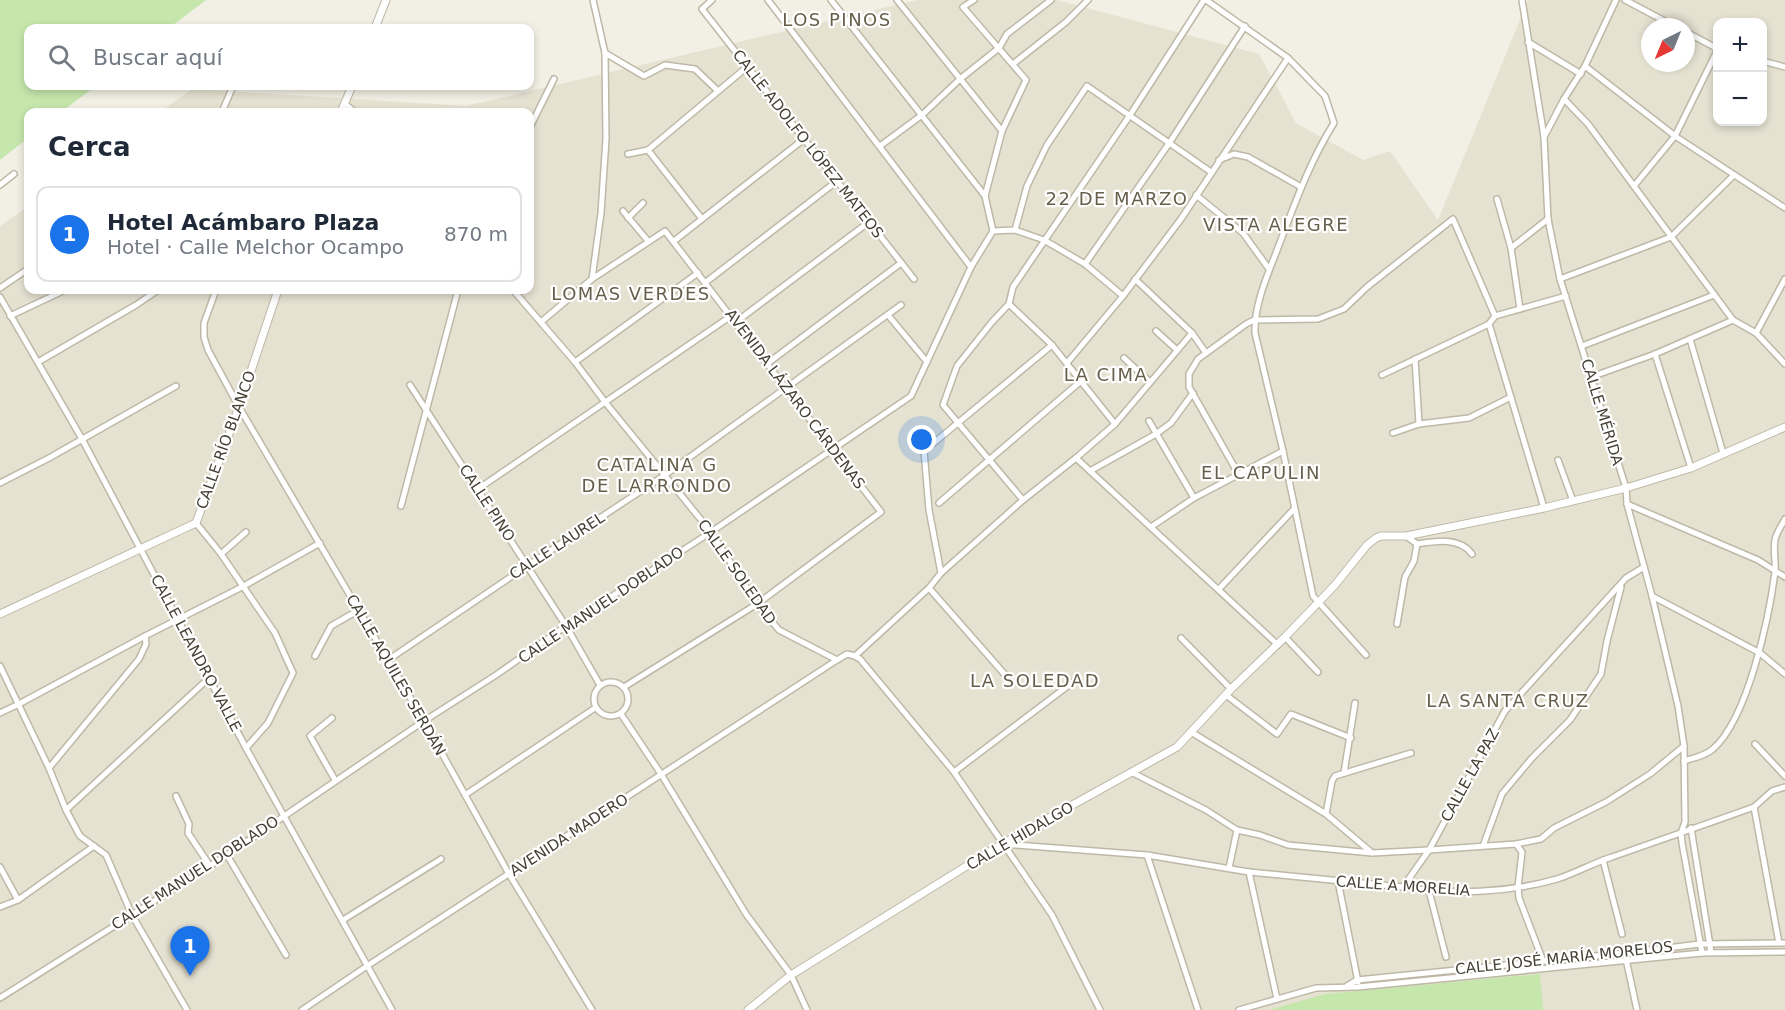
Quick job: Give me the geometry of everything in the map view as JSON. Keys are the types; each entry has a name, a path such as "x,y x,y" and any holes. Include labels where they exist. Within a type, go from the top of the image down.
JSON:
{"street":[{"path":"377,24 386,0"},
{"path":"592,279 601,213 606,139 604,53 593,0"},
{"name":"CALLE ADOLFO LÓPEZ MATEOS","path":"712,0 702,9 914,279"},
{"path":"768,0 971,267"},
{"path":"831,0 986,196 995,231 1012,230 1044,240 1085,264 1123,296"},
{"path":"897,0 1002,131"},
{"path":"974,0 963,7 1026,80 1002,131 986,196"},
{"path":"880,146 922,115 960,79 999,48 1007,34 1051,0"},
{"path":"1013,64 1066,22 1088,0"},
{"path":"1023,500 943,405 957,366 1009,304 1013,287 1205,0 1288,58 1325,96 1334,123 1301,187 1269,269 1254,320 1313,596 1366,655"},
{"name":"CALLE MÉRIDA","path":"1522,0 1544,137 1548,219 1560,279 1626,488 1627,504 1678,706 1684,746 1685,822 1681,833 1702,953"},
{"path":"1544,137 1564,99 1586,66 1616,0"},
{"path":"1624,0 1659,18"},
{"path":"1085,264 1170,142 1245,26"},
{"path":"1695,37 1713,46"},
{"path":"1527,42 1581,74"},
{"path":"604,53 644,76 665,65 694,69 718,91"},
{"path":"1067,363 1123,296 1180,219 1288,58"},
{"path":"1634,186 1675,136 1713,59"},
{"path":"1767,63 1785,68"},
{"path":"1586,66 1675,136 1785,208"},
{"path":"628,154 648,150 747,67"},
{"path":"534,119 554,79"},
{"path":"1012,230 1027,186 1047,145 1087,86 1211,172"},
{"path":"224,108 231,90"},
{"path":"343,108 350,90"},
{"path":"1564,99 1588,124 1733,320 1756,333 1785,364"},
{"path":"345,104 350,108"},
{"path":"674,241 804,139"},
{"path":"648,150 702,219"},
{"path":"1219,160 1234,154 1248,157 1301,187"},
{"path":"0,185 14,174"},
{"path":"1560,279 1671,237 1734,176"},
{"path":"706,282 837,181"},
{"path":"1196,195 1243,233 1269,269"},
{"path":"1497,199 1511,248 1520,309"},
{"path":"628,218 643,203"},
{"path":"541,322 592,279 648,241 623,211"},
{"path":"1239,475 1189,387 1189,374 1198,359 1246,324 1254,320 1318,319 1344,309 1366,287 1453,219 1495,316"},
{"path":"1511,248 1548,219"},
{"path":"736,322 869,222"},
{"name":"AVENIDA LÁZARO CÁRDENAS","path":"648,241 665,231 674,241 881,512 757,604"},
{"name":"CALLE MANUEL DOBLADO","path":"0,998 227,855 335,780 711,532 911,396 971,267 995,231"},
{"path":"768,363 901,263"},
{"path":"0,288 24,272"},
{"path":"575,362 698,273"},
{"path":"1135,279 1191,333 1206,353"},
{"path":"1756,333 1785,279"},
{"path":"10,316 57,294"},
{"path":"38,362 152,294"},
{"name":"CALLE AQUILES SERDÁN","path":"215,294 204,323 204,337 208,350 239,407 424,721 509,874 592,1010"},
{"name":"CALLE RÍO BLANCO","path":"0,614 196,523 239,407 277,294"},
{"path":"401,506 456,294"},
{"name":"CALLE SOLEDAD","path":"516,294 575,362 711,532 757,604 779,630 837,660"},
{"path":"1582,346 1714,296"},
{"name":"CALLE LEANDRO VALLE","path":"0,297 3,308 38,362 142,548 246,748 392,1010"},
{"path":"1382,375 1489,324 1495,316 1566,297"},
{"path":"1009,304 1052,345 1115,424"},
{"name":"CALLE LAUREL","path":"388,660 665,475 901,305"},
{"path":"888,315 927,362"},
{"path":"478,489 731,316"},
{"path":"1591,377 1654,354 1733,320"},
{"path":"1489,324 1544,508"},
{"path":"1156,331 1177,350"},
{"path":"855,656 941,573 1023,500 1115,424 1191,333"},
{"path":"1690,339 1723,453"},
{"path":"941,573 929,510 924,451 1052,345"},
{"path":"1654,354 1692,468"},
{"path":"1124,358 1150,382"},
{"path":"1415,359 1419,424"},
{"path":"939,503 1081,381"},
{"name":"CALLE PINO","path":"410,385 566,626 600,685"},
{"path":"0,483 176,386"},
{"path":"1090,471 1156,434 1171,423 1193,393"},
{"path":"1393,433 1419,424 1469,418 1511,397"},
{"path":"1149,421 1194,498"},
{"name":"CALLE HIDALGO","path":"748,1010 791,975 1002,844 1177,747 1228,692 1286,637 1367,545 1376,538 1406,536 1544,508 1626,488 1692,468 1785,426"},
{"path":"1151,528 1194,498 1283,451"},
{"path":"1076,458 1278,645"},
{"path":"1558,460 1573,501"},
{"path":"1627,504 1758,560 1785,578"},
{"path":"1219,589 1294,509"},
{"path":"1684,761 1712,751 1724,739 1739,710 1760,653 1775,571 1775,538 1785,519"},
{"path":"196,523 221,554 275,633 293,674 268,723 246,748"},
{"path":"221,554 246,532"},
{"path":"1406,536 1417,544 1451,541 1467,547 1472,554"},
{"path":"0,713 242,587 320,543"},
{"path":"1397,624 1405,577 1414,561 1417,544"},
{"name":"CALLE LA PAZ","path":"1403,887 1429,850 1505,711 1626,578 1644,567"},
{"path":"1483,846 1502,794 1532,758 1570,720 1601,674 1620,590 1626,578"},
{"path":"928,588 1007,677"},
{"path":"1652,596 1760,653 1785,674"},
{"path":"624,687 757,604"},
{"path":"315,656 331,626 359,610"},
{"path":"49,768 139,659 146,644 145,636"},
{"path":"1286,637 1318,672"},
{"path":"1181,638 1228,692 1277,734 1292,714 1351,738"},
{"path":"837,660 847,654 855,656 954,772 1052,915 1100,1010"},
{"name":"AVENIDA MADERO","path":"302,1010 837,660"},
{"path":"0,666 80,837 106,855 132,915 187,1010"},
{"path":"66,810 209,678"},
{"path":"612,681 624,687 629,701 621,714 607,717 595,708 593,696 600,685 612,681"},
{"path":"954,772 1073,682"},
{"path":"1344,774 1355,703"},
{"path":"465,795 595,708"},
{"path":"621,714 661,774 746,914 791,975 807,1010"},
{"path":"332,718 310,736 335,780"},
{"path":"1191,732 1326,814 1372,853"},
{"path":"1755,744 1785,776"},
{"path":"1131,772 1206,810 1237,830 1288,845 1372,853 1516,844 1541,839 1554,828 1606,802 1650,774 1684,746"},
{"path":"1326,814 1335,776 1411,753"},
{"name":"CALLE A MORELIA","path":"1002,844 1147,855 1249,872 1429,891 1477,892 1518,887 1558,878 1754,807 1772,791 1785,787"},
{"path":"176,796 189,824 188,833 210,866"},
{"path":"1754,807 1782,943"},
{"path":"1685,822 1692,829 1711,952"},
{"path":"1229,868 1237,830"},
{"path":"1516,844 1522,852 1518,887 1520,898 1543,961"},
{"path":"0,906 18,900 94,846"},
{"path":"227,855 286,955"},
{"path":"1147,855 1198,1010"},
{"path":"343,920 441,859"},
{"path":"1603,860 1622,934"},
{"path":"0,867 18,900"},
{"path":"1249,872 1276,999"},
{"path":"1338,881 1358,987"},
{"path":"1690,887 1700,885"},
{"path":"1429,891 1446,957"},
{"name":"CALLE JOSÉ MARÍA MORELOS","path":"1239,1010 1316,988 1358,987 1626,957 1700,944 1782,943"},
{"name":"CALLE JOSÉ MARÍA MORELOS","path":"1346,987 1357,980 1543,961 1711,952 1785,952"},
{"path":"1626,957 1637,1010"}],"shaded area":[{"path":"917,0 1057,0 1259,54 1296,123 1363,160 1390,151 1438,220 1528,0 1785,0 1785,1010 0,1010 0,226 24,209 24,294 534,294 534,108 166,108 191,90 466,106"}],"green space":[{"path":"0,0 206,0 174,24 24,24 24,90 91,90 66,108 24,108 24,141 0,160"},
{"path":"1540,974 1543,1010 1269,1010 1325,994"}],"place":[{"name":"Hotel Acámbaro Plaza","path":"190,976"}],"district":[{"name":"LOS PINOS","path":"837,20"},
{"name":"22 DE MARZO","path":"1117,199"},
{"name":"VISTA ALEGRE","path":"1276,225"},
{"name":"LOMAS VERDES","path":"631,294"},
{"name":"LA CIMA","path":"1106,375"},
{"name":"EL CAPULIN","path":"1261,473"},
{"name":"CATALINA G DE LARRONDO","path":"657,475"},
{"name":"LA SOLEDAD","path":"1035,681"},
{"name":"LA SANTA CRUZ","path":"1508,701"}]}
